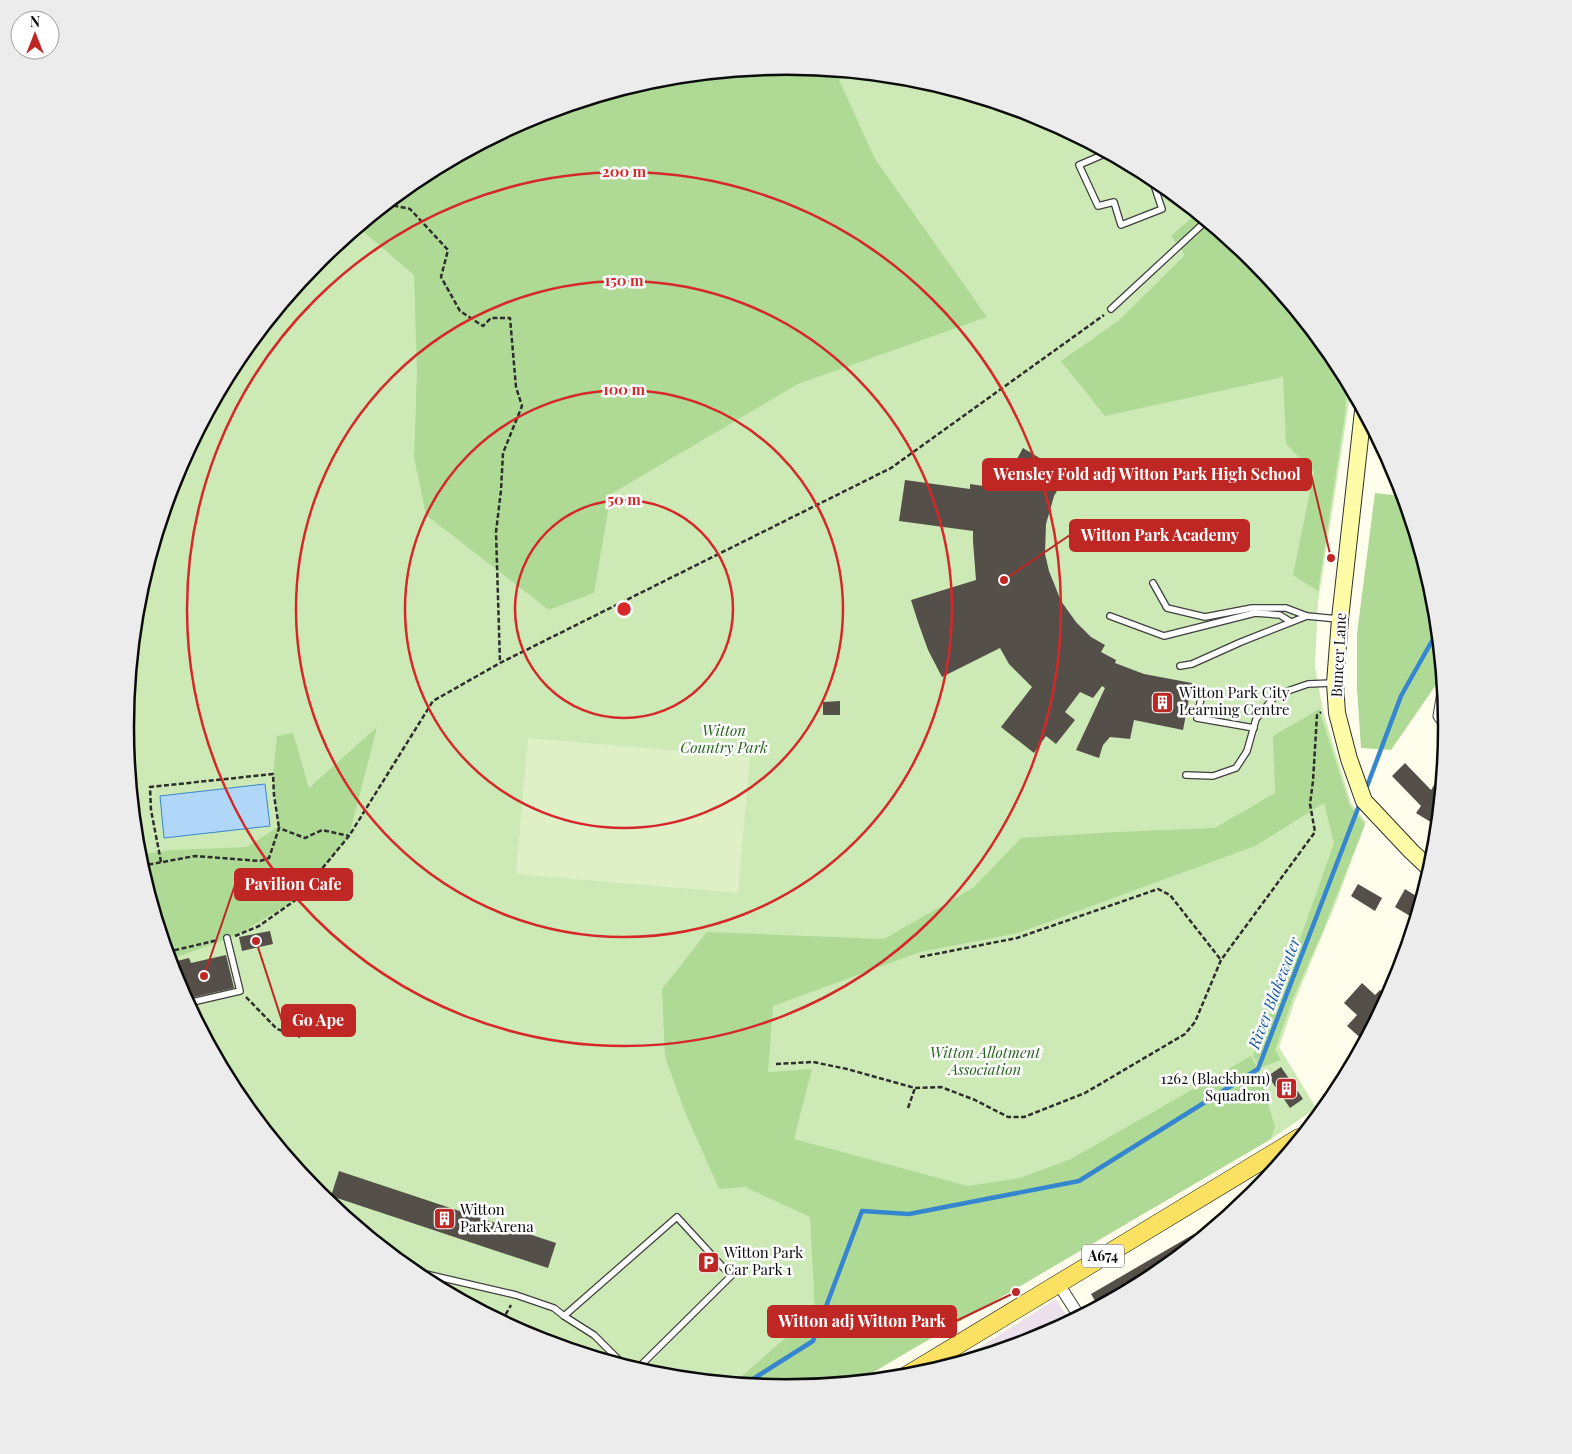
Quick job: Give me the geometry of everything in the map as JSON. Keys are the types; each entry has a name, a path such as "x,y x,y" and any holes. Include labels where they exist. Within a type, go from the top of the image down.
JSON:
{"main road":[{"name":"Buncer Lane","path":"1362,422 1340,619 1335,682 1337,713 1349,759 1364,801 1423,863"},
{"name":"A674","path":"927,1363 1058,1283 1275,1158"}],"street":[{"path":"1058,1283 1076,1311"}],"lane":[{"path":"1101,156 1079,165 1098,206 1114,202 1121,225 1162,209 1155,190"},
{"path":"1111,310 1202,225"},
{"path":"1153,582 1167,608 1205,617 1252,608 1286,608 1307,616 1340,619"},
{"path":"1110,616 1164,636 1255,614 1280,615 1291,622"},
{"path":"1180,666 1192,664 1240,642 1307,616"},
{"path":"1186,775 1213,776 1236,768 1247,751 1256,719 1276,695 1308,684 1335,682"},
{"path":"1202,693 1197,718 1254,728"},
{"path":"195,1001 240,991 228,938"},
{"path":"564,1316 677,1216 731,1276 643,1363"},
{"path":"435,1276 516,1295 554,1308 594,1336 615,1356"}],"path":[{"path":"395,206 410,209 448,250 441,277 460,311 483,326 491,318 510,318 516,387 522,406 502,453 501,490 496,532 500,663"},
{"path":"174,950 228,938 259,926 296,899 349,836 433,701 500,663 891,468 1111,310"},
{"path":"776,1064 813,1062 847,1069 915,1088 941,1087 975,1100 1008,1117 1024,1117 1085,1093 1185,1034 1195,1022 1221,960 1315,832 1310,804 1316,715 1336,700"},
{"path":"149,864 195,856 260,860 269,858 279,828 273,774 150,787 151,810 162,862"},
{"path":"279,828 305,838 322,830 349,836"},
{"path":"920,957 1017,938 1158,890 1170,895 1221,960"},
{"path":"240,991 277,1029 300,1037"},
{"path":"908,1108 915,1088"},
{"path":"505,1315 516,1295"}],"shaded area":[{"path":"1056,1299 1066,1315 1036,1329 974,1351"}],"green space":[{"name":"Witton Country Park","path":"743,76 829,76 871,81 955,97 996,110 1074,142 1112,162 1183,210 1216,237 1276,297 1303,330 1350,399 1318,602 1315,666 1323,711 1351,803 1366,822 1335,905 1295,1000 1279,1047 1315,1107 1271,1139 872,1373 829,1378 743,1378 701,1373 617,1357 576,1344 498,1312 460,1292 389,1244 356,1217 296,1157 269,1124 221,1053 201,1015 184,977 156,896 140,812 135,770 135,684 140,642 156,558 169,517 201,439 221,401 269,330 296,297 356,237 389,210 460,162 498,142 536,125 617,97 701,81"},
{"path":"743,76 829,76 838,77 875,159 987,317 798,384 611,494 594,593 549,610 426,515 414,457 417,373 414,275 363,231 424,185 460,162 498,142 576,110 617,97 659,88"},
{"path":"1192,217 1216,237 1276,297 1303,330 1346,394 1345,414 1318,591 1293,575 1314,472 1286,444 1283,377 1105,416 1061,361 1118,321 1185,255 1171,236"},
{"path":"1375,493 1395,495 1416,558 1425,600 1437,683 1391,750 1361,748 1357,688 1357,634"},
{"path":"1319,709 1350,806 1365,824 1321,935 1292,1000 1275,1050 1281,1060 1260,1068 1253,1056 1304,928 1334,843 1324,803 1255,846 1018,933 920,952 773,1006 768,1072 812,1069 794,1139 968,1186 1020,1178 1071,1159 1251,1056 1258,1069 1275,1127 1271,1139 872,1373 829,1378 740,1378 815,1312 810,1217 745,1187 719,1189 685,1112 665,1057 662,989 707,932 884,939 973,888 1021,838 1215,828 1275,793 1273,736"},
{"path":"377,727 349,836 297,899 237,935 177,957 156,896 147,854 172,850 247,847 278,827 273,774 277,736 293,733 309,788"},
{"path":"528,738 750,757 738,893 516,874"}],"water":[{"path":"265,784 270,826 164,838 160,796"}],"building":[{"path":"1023,448 1058,469 1052,477 1061,484 1054,496 1046,524 1045,554 1049,571 1061,601 1076,622 1091,637 1105,645 1101,652 1116,660 1115,663 1144,674 1192,683 1183,730 1134,720 1130,739 1110,737 1103,745 1099,758 1076,750 1105,688 1102,686 1093,698 1080,692 1065,712 1075,720 1056,744 1046,736 1034,753 1001,727 1032,687 1009,664 1000,648 942,677 928,650 911,600 976,580 973,531 899,521 905,480 970,489 970,484 1003,489"},
{"path":"840,701 840,715 823,715 823,702"},
{"path":"1405,763 1431,790 1435,783 1430,822 1416,813 1421,806 1392,776"},
{"path":"1358,884 1382,898 1375,911 1351,896"},
{"path":"1405,889 1416,896 1410,916 1395,907"},
{"path":"270,931 273,944 242,951 239,937"},
{"path":"226,955 234,988 193,997 178,961 189,958 191,963"},
{"path":"1362,983 1375,995 1380,990 1382,991 1359,1037 1347,1026 1357,1015 1344,1003"},
{"name":"1262 (Blackburn) Squadron","path":"1281,1067 1303,1099 1290,1108 1268,1076"},
{"name":"Witton Park Arena","path":"339,1171 556,1243 548,1268 335,1197 332,1194"},
{"path":"1194,1235 1148,1269 1112,1292 1095,1301 1091,1294"}],"waterway":[{"name":"River Blakewater","path":"1366,789 1401,696 1432,641"},
{"name":"River Blakewater","path":"754,1378 813,1341 862,1211 909,1214 1079,1181 1258,1069 1360,803"}],"place":[{"name":"Wensley Fold adj Witton Park High School","path":"1331,558"},
{"name":"Witton Park Academy","path":"1004,580"},
{"name":"Witton Park City Learning Centre","path":"1163,702"},
{"name":"Go Ape","path":"256,941"},
{"name":"Pavilion Cafe","path":"204,976"},
{"name":"1262 (Blackburn) Squadron","path":"1286,1088"},
{"name":"Witton Park Arena","path":"444,1219"},
{"name":"Witton Park Car Park 1","path":"708,1262"},
{"name":"Witton adj Witton Park","path":"1016,1292"}],"park label":[{"name":"Witton Allotment Association","path":"985,1062"}]}
